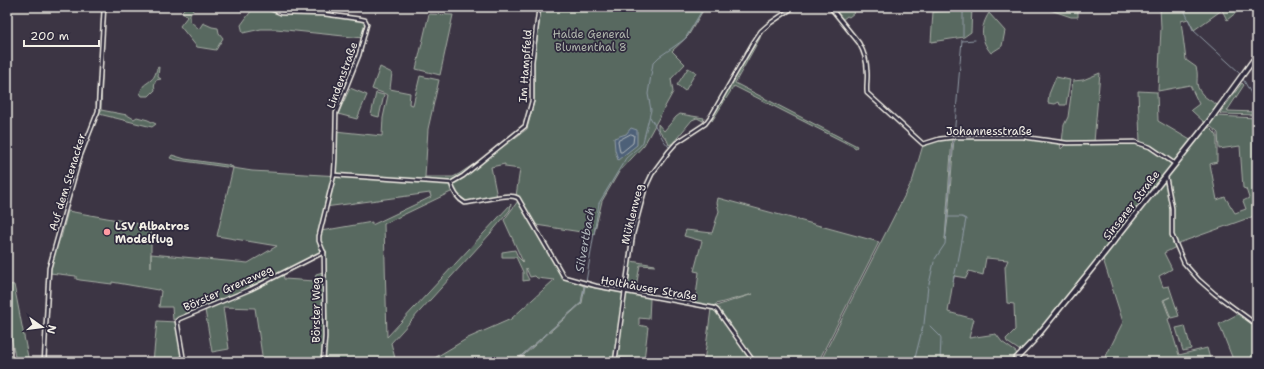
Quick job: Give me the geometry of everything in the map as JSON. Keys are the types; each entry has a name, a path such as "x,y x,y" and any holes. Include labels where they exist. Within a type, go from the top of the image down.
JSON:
{"main road":[{"name":"Sinsener Straße","path":"1013,362 1044,328 1210,120 1257,55"}],"street":[{"name":"Auf dem Stenacker","path":"44,362 49,268 80,157 98,111 104,7"},
{"name":"Lindenstraße","path":"266,7 281,13 324,14 360,19 365,20 367,24 358,55 336,113 334,175 319,236 324,252 324,258"},
{"name":"Im Hampffeld","path":"451,183 463,176 525,126 532,101 532,62 539,7"},
{"name":"Mühlenweg","path":"615,362 633,234 645,189 652,174 668,151 676,143 705,124 712,116 761,31 794,7"},
{"name":"Johannesstraße","path":"830,7 860,43 867,69 867,93 923,144 939,139 955,137 1023,137 1067,143 1135,142 1150,147 1175,164"},
{"path":"334,175 451,183"},
{"path":"1165,176 1172,208 1172,235 1184,263 1199,280 1215,294 1257,325"},
{"name":"Holthäuser Straße","path":"451,183 458,198 465,203 513,196 518,198 563,276 583,283 625,292 714,308 717,310 754,362"},
{"name":"Börster Grenzweg","path":"184,362 177,325 177,321 179,319 245,291 324,252"},
{"name":"Börster Weg","path":"324,258 324,362"}],"green space":[{"path":"186,7 195,7 190,15 190,21 199,29 203,23 218,28 219,33 223,38 216,50 197,47 180,26 187,17 182,11"},
{"path":"254,7 311,7 301,9 302,14 352,17 366,22 366,26 363,38 276,29 261,29 243,33 241,25"},
{"name":"Halde General Blumenthal 8","path":"541,7 705,7 688,36 672,51 685,64 671,79 673,92 644,145 619,172 602,201 594,234 536,225 520,199 516,196 520,169 505,167 505,164 491,167 497,197 465,202 456,194 451,182 334,175 335,131 382,136 383,118 388,95 372,89 380,67 392,73 390,89 410,93 409,104 413,105 420,76 439,80 428,129 425,177 453,177 500,149 527,129 534,102 534,62"},
{"path":"831,7 849,7 854,13 842,20"},
{"path":"963,7 972,7 971,32 964,37 931,42 933,12 962,9"},
{"path":"1042,7 1061,9 1078,7 1078,17 1071,17"},
{"path":"1160,7 1243,7 1227,20 1222,10 1194,30 1188,19 1181,21 1186,60 1196,67 1198,87 1205,97 1219,106 1206,124 1191,110 1199,104 1190,85 1158,91 1161,28"},
{"path":"989,13 1005,31 1002,46 991,53 987,48 982,33 984,23"},
{"path":"429,14 453,15 440,75 416,69"},
{"path":"760,36 735,83 857,146 856,148 734,86 712,121 712,117"},
{"path":"159,67 158,77 161,79 156,80 154,85 155,90 149,96 142,96 140,93 142,88 151,80"},
{"path":"688,68 696,72 685,91 677,85"},
{"path":"99,72 102,75 101,110 127,115 134,119 137,117 156,124 152,127 99,114 96,104"},
{"path":"1100,73 1094,142 1125,141 1147,145 1140,142 1138,91 1157,92 1158,121 1192,141 1175,163 1171,161 1173,164 1023,350 1019,350 1007,342 1006,339 1015,330 1014,304 1007,303 1005,267 1008,260 986,258 983,275 969,271 966,278 954,276 948,312 974,319 969,338 996,334 1002,342 1016,352 1017,356 1010,362 820,362 913,179 923,145 952,138 945,240 954,138 1023,137 1060,142 1061,149 1067,143 1062,142 1064,125 1068,117 1073,81 1083,80"},
{"path":"1056,77 1070,80 1066,105 1060,105 1059,102 1055,104 1048,103 1049,94"},
{"path":"1242,83 1244,85 1227,111 1257,112 1257,115 1221,114 1220,113"},
{"path":"350,88 367,95 357,119 338,114"},
{"path":"376,93 384,95 379,117 371,115"},
{"path":"680,114 704,118 703,121 697,118 692,120 673,143 669,145 658,129 658,124 664,131"},
{"path":"1216,116 1257,118 1257,215 1176,244 1173,235 1173,208 1167,177 1208,126 1217,136 1217,162 1210,164 1217,200 1225,197 1235,213 1246,209 1243,201 1249,198 1246,189 1243,188 1240,146 1219,149 1218,133 1209,125"},
{"path":"172,155 185,159 233,167 170,158"},
{"path":"233,168 252,171 446,182 453,191 384,224 387,337 511,204 510,210 490,234 391,343 396,362 330,362 325,359 327,324 325,254 323,252 212,305 173,320 172,307 159,307 161,291 158,289 112,282 112,284 80,280 76,279 76,276 50,273 58,238 61,238 68,211 151,226 151,254 248,263 277,246 217,236","holes":["430,193 431,197 372,225 372,222 321,231 325,207"]},
{"path":"1165,180 1172,208 1171,235 1176,247 1164,253 1172,269 1159,276 1163,287 1169,286 1179,316 1171,318 1164,300 1170,297 1163,300 1170,318 1168,319 1179,355 1207,348 1211,362 1103,362 1123,322 1103,259"},
{"path":"718,198 879,242 818,362 704,362 711,309 753,294 716,304 712,307 695,304 699,272 694,271 702,241 684,236 686,230 712,233 719,211 717,203"},
{"path":"518,201 565,278 584,286 581,303 514,362 428,362 468,338 511,319 554,280 537,278 535,276 530,277 526,268 526,274 529,280 523,281 523,272 516,257 502,257 502,252 515,250 518,257 523,262 504,220"},
{"path":"631,261 655,265 640,265 636,287 654,295 627,292"},
{"path":"283,272 284,279 315,281 316,274 323,272 324,329 322,362 263,362 255,308 223,307 229,349 212,352 205,310 253,289"},
{"path":"7,284 14,285 29,362 16,362 8,321"},
{"path":"585,286 623,293 624,296 614,362 516,362 582,303"},
{"path":"626,293 648,297 650,299 649,319 639,318 639,325 648,327 644,360 616,357"},
{"path":"1240,313 1257,326 1257,362 1234,362 1219,324"},
{"path":"157,321 176,322 183,362 153,362"},
{"path":"1185,326 1191,349 1183,351 1176,328"}],"water":[{"path":"631,128 637,130 637,145 618,160 614,138 626,134"}],"waterway":[{"name":"Silvertbach","path":"586,282 599,203 626,158 643,142 651,110 648,94 653,63 685,39 704,7"},
{"path":"963,7 963,36"},
{"path":"1183,7 1193,30 1240,73"},
{"path":"960,63 962,40"},
{"path":"962,41 975,40"},
{"path":"956,112 960,65"},
{"path":"1243,79 1257,104"},
{"path":"954,136 956,114"},
{"path":"650,117 669,147"},
{"path":"935,259 945,244 953,141"},
{"path":"947,217 962,217 966,219 958,262"},
{"path":"929,284 934,262"},
{"path":"953,282 957,264"},
{"name":"Silvertbach","path":"515,362 581,303 585,285"},
{"path":"924,324 928,286"},
{"path":"914,362 923,326"},
{"path":"930,326 941,338 940,362"}],"place":[{"name":"LSV Albatros Modelflug","path":"107,232"}]}
